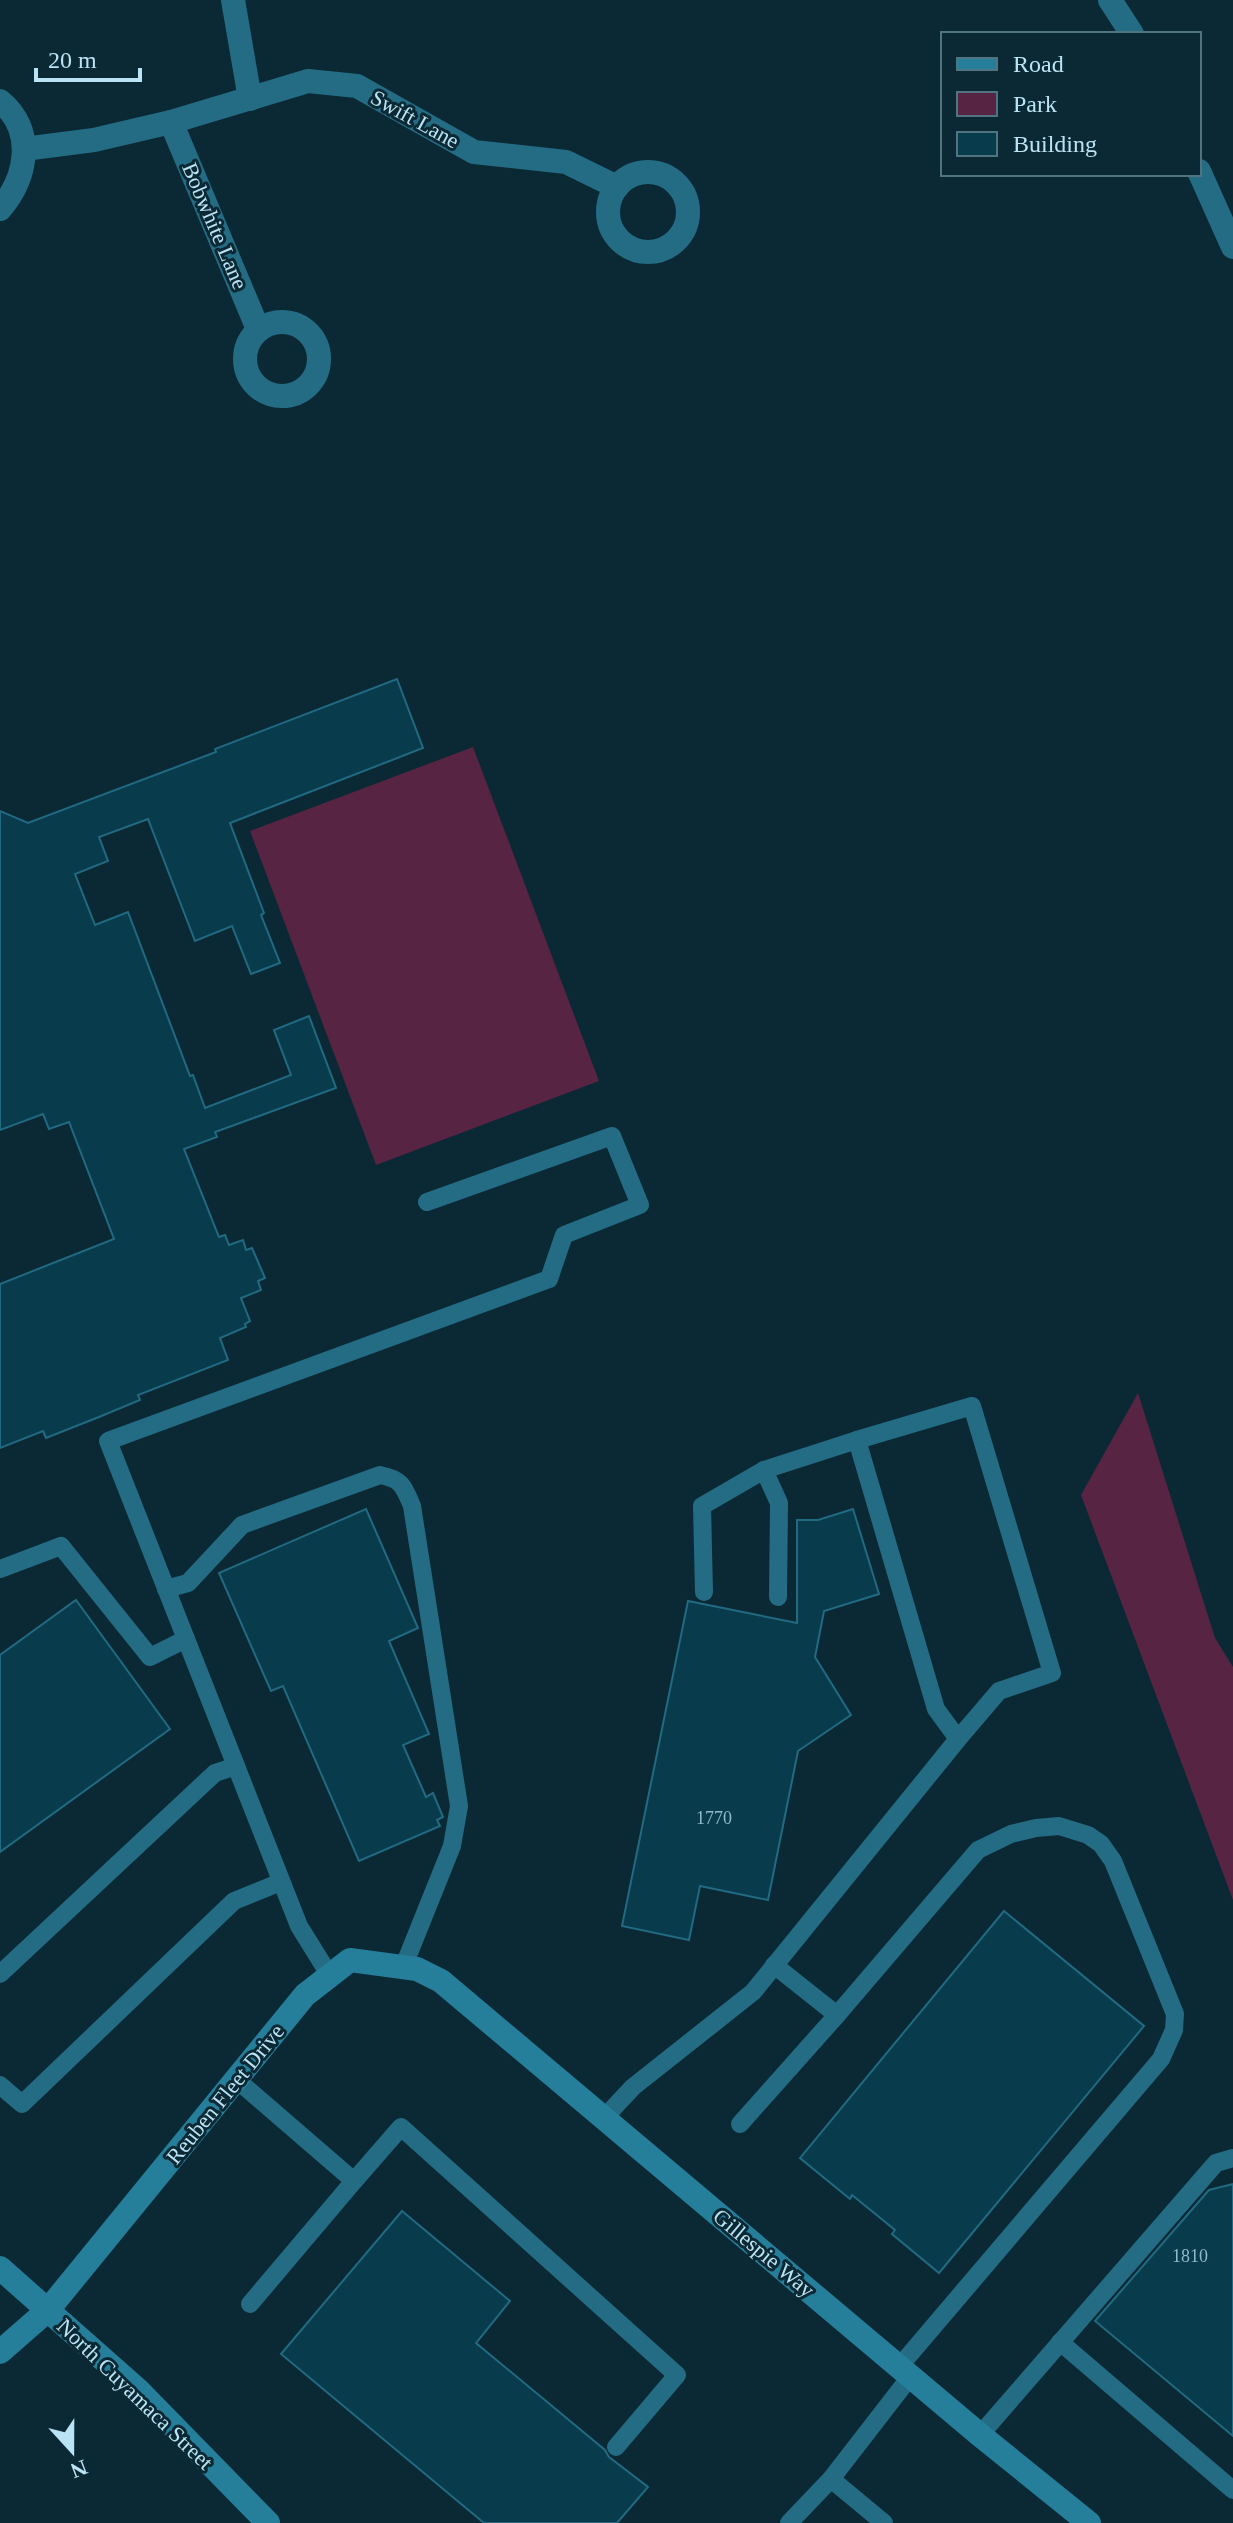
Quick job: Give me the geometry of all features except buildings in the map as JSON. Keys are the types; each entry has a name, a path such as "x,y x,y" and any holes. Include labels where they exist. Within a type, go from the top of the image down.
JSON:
{"street":[{"path":"233,0 250,99"},
{"path":"1110,0 1131,32"},
{"name":"Swift Lane","path":"24,149 94,140 171,122 308,81 357,86 474,152 566,162 617,187"},
{"path":"0,101 17,123 24,149 23,170 13,193 0,209"},
{"name":"Bobwhite Lane","path":"171,122 258,329"},
{"path":"1201,175 1233,247"},
{"name":"Reuben Fleet Drive","path":"0,2352 48,2310 305,1995 350,1960 417,1969 441,1981"},
{"name":"Gillespie Way","path":"441,1981 980,2435 1089,2523"},
{"name":"North Cuyamaca Street","path":"0,2268 138,2390 268,2523"}],"lane":[{"path":"330,1976 299,1926 108,1441 549,1279 564,1235 640,1205 612,1136 427,1202"},
{"path":"604,2118 633,2087 753,1992 999,1691 1052,1673 972,1406 764,1470 702,1506 704,1592"},
{"path":"857,1440 936,1709 958,1739"},
{"path":"764,1470 779,1503 778,1597"},
{"path":"166,1589 188,1583 242,1525 380,1475 400,1482 406,1491 412,1506 459,1806 452,1846 403,1968"},
{"path":"0,1569 61,1546 150,1657 186,1639"},
{"path":"0,1974 215,1773 236,1766"},
{"path":"740,2124 978,1850 1011,1834 1059,1826 1088,1835 1101,1844 1113,1861 1175,2014 1174,2030 1161,2059 905,2372 831,2479 789,2523"},
{"path":"0,2085 22,2104 234,1901 281,1882"},
{"path":"774,1965 837,2015"},
{"path":"237,2080 354,2181"},
{"path":"250,2304 401,2127 677,2375 616,2447"},
{"path":"980,2435 1216,2163 1233,2158"},
{"path":"1060,2342 1233,2490"},
{"path":"831,2479 884,2523"}],"green space":[{"path":"473,747 599,1081 376,1165 250,831"},
{"path":"1138,1393 1215,1638 1233,1667 1233,1900 1081,1495"}]}
